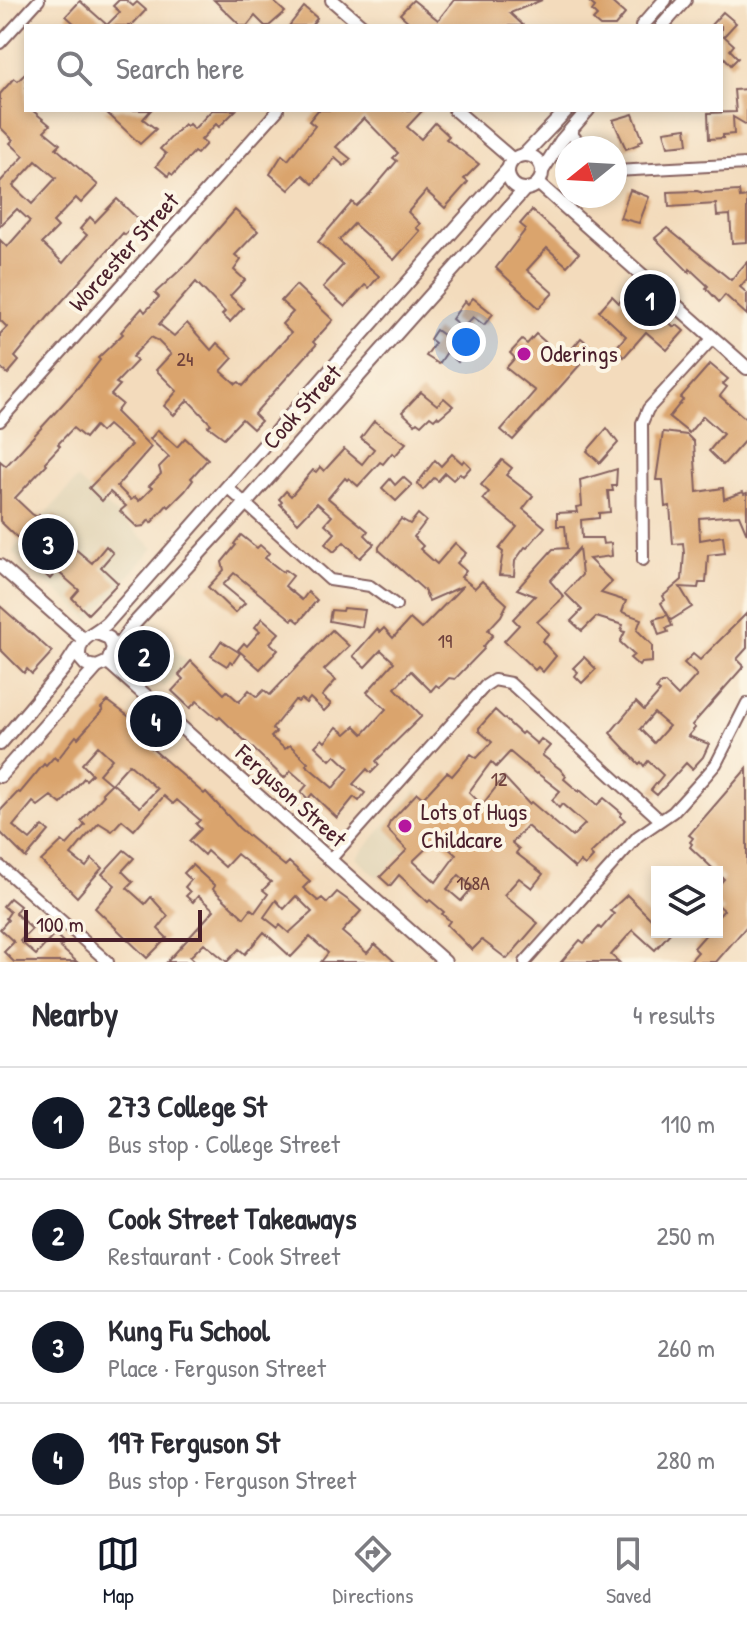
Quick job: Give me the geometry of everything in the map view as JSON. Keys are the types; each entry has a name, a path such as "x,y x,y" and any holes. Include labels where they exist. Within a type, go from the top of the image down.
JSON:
{"street":[{"path":"0,43 39,0"},
{"path":"644,24 665,0"},
{"path":"664,24 685,0"},
{"path":"334,1 357,24"},
{"name":"Worcester Street","path":"0,421 276,112"},
{"path":"457,112 515,161 538,162 540,177 747,368"},
{"name":"Cook Street","path":"97,633 515,161 576,112"},
{"name":"Cook Street","path":"540,177 569,131 576,112"},
{"path":"569,131 573,136"},
{"path":"515,161 512,183 525,189 540,177"},
{"path":"627,170 747,164"},
{"name":"Cook Street","path":"0,776 525,189"},
{"path":"643,560 642,423 648,409 713,338"},
{"path":"227,487 330,580 370,586 396,605"},
{"path":"0,566 81,642 82,661 106,661 109,638 97,633 81,642 65,667 0,744"},
{"name":"Ferguson Street","path":"106,661 445,962"},
{"path":"330,860 485,686 498,680 510,683 660,820"},
{"path":"525,962 638,836 680,805 716,764 747,703"},
{"path":"0,866 108,962"}],"shaded area":[{"path":"77,479 154,548 90,620 12,552"},
{"path":"152,630 187,661 164,687 131,657"},
{"name":"Lots of Hugs Childcare","path":"416,790 439,812 378,878 356,858"}],"building":[{"path":"119,0 126,0 133,6 137,2 146,10 133,24 108,24 120,12 113,6"},
{"path":"214,0 272,0 285,12 271,24 263,24 255,16 249,24 239,24"},
{"path":"413,0 438,20 454,0 542,0 510,13 522,24 411,24 400,14"},
{"path":"587,0 609,0 625,14 617,24 598,24 593,20 597,16 592,11 595,7"},
{"path":"80,1 106,24 75,24 66,16"},
{"path":"304,7 317,18 312,24 291,24"},
{"path":"723,12 736,23 724,36 734,45 730,50 738,58 731,65 723,58 723,24 712,24"},
{"path":"24,75 24,112 34,112 50,125 44,131 60,144 56,148 98,185 81,203 76,198 53,222 58,227 42,243 63,263 87,235 80,229 90,217 95,222 117,199 139,220 125,235 123,233 48,317 15,357 19,361 8,374 0,367 0,334 7,327 0,320 0,240 7,247 30,221 17,209 0,226 0,182 24,156 10,143 13,140 0,127 0,94 14,78 18,81","holes":["36,161 56,178 32,204 13,186"]},
{"path":"747,89 747,125 733,117 734,134 709,139 708,113 736,112 734,90"},
{"path":"106,112 149,112 143,119 156,129 140,144"},
{"path":"210,112 234,112 219,127 216,124 201,140 206,144 197,154 194,152 173,175 170,173 168,176 156,166 166,154 160,149 184,124 194,129"},
{"path":"316,112 421,112 407,127 421,139 435,123 449,136 446,139 479,164 464,179 468,182 445,208 426,191 408,212 420,224 416,228 420,231 394,260 354,224 339,240 379,276 369,288 365,285 345,307 323,287 343,265 318,242 352,202 356,206 370,193 397,161 393,158 398,153 364,118 336,147 351,159 344,166 335,158 313,184 303,175 289,190 270,174 282,155 288,160 315,126 309,121"},
{"path":"633,114 643,140 627,149 627,136 620,136 613,120"},
{"path":"686,128 688,144 668,146 664,131"},
{"path":"630,190 649,197 639,223 620,218 624,208 627,208"},
{"path":"739,191 740,198 747,197 747,242 732,243 730,215 717,216 716,204 669,207 668,192"},
{"path":"235,210 258,231 235,255 241,260 234,270 245,280 230,296 243,308 230,322 222,315 225,312 196,282 159,324 174,336 187,323 211,350 217,343 233,358 221,371 243,386 291,333 282,324 293,312 281,301 296,285 333,320 313,342 316,345 254,414 261,421 253,429 242,419 224,438 208,426 211,424 188,400 174,415 164,406 177,391 156,370 171,354 157,340 151,337 132,357 137,361 116,383 120,385 111,395 122,404 116,412 151,447 117,486 131,500 135,497 139,501 152,488 149,486 161,474 159,467 169,457 150,439 158,430 177,447 185,438 208,459 191,478 193,480 185,491 151,523 149,520 144,526 137,527 120,511 126,506 110,492 102,501 89,488 131,445 108,425 101,432 95,426 85,438 73,428 58,444 60,446 45,462 47,464 15,498 47,523 54,515 69,528 61,537 92,563 106,546 113,553 101,567 118,583 88,614 72,598 79,590 57,571 50,579 21,551 26,546 0,521 0,461 6,466 21,450 83,382 100,360 98,358 123,334 121,332 142,308 145,312 159,297 155,293 190,261"},
{"path":"532,210 579,253 567,266 547,248 527,270 553,293 539,308 496,268 526,229 520,224"},
{"path":"667,228 731,280 747,262 747,279 740,287 747,293 747,315 725,295 719,302 706,288 708,286 655,238"},
{"path":"612,296 619,303 622,299 639,314 641,312 648,318 650,315 657,321 662,316 684,331 667,350 646,332 624,357 615,349 626,336 599,311"},
{"path":"473,298 493,314 484,325 473,317 463,328 452,319 465,301 468,304"},
{"path":"436,330 467,352 458,362 447,352 439,364 426,356 435,343 430,339"},
{"path":"536,334 564,358 581,338 594,349 513,440 501,430 535,391 506,368 515,358 510,353 522,340 527,344"},
{"path":"710,364 728,379 723,384 727,387 720,396 747,420 747,438 723,465 709,451 723,434 703,416 689,433 669,417 683,400 680,398"},
{"path":"421,392 437,405 444,398 453,406 439,418 430,416 421,425 415,424 402,412"},
{"path":"374,421 406,443 395,456 392,453 383,464 380,462 358,486 345,478 328,498 368,531 365,535 374,544 360,558 344,542 334,552 325,544 335,533 325,524 332,516 317,503 298,523 279,499 286,491 291,496 313,470 316,472 320,467 324,471 344,449 362,464 374,449 361,438"},
{"path":"607,428 618,443 600,463 587,451"},
{"path":"663,432 687,435 694,442 697,492 723,488 724,499 747,493 747,534 739,515 699,518 700,540 723,536 725,553 708,555 706,583 699,583 698,588 680,587 692,607 671,620 661,603 665,600 663,596 682,580 684,553 683,543 673,544 670,506 665,507 663,480 656,480"},
{"path":"452,454 471,467 463,476 460,473 453,480 445,473 438,481 434,478 423,490 417,484 435,460 441,466"},
{"path":"502,460 512,468 506,475 533,496 523,509 545,527 515,561 514,576 499,575 503,552 499,549 517,527 483,499 489,492 481,485"},
{"path":"617,469 616,486 612,486 613,491 608,491 610,512 599,513 599,518 581,520 582,538 602,538 603,544 611,543 612,556 589,559 612,582 601,593 626,601 622,612 641,619 637,630 652,645 652,662 639,666 630,658 634,655 620,642 625,632 621,631 623,625 596,617 582,631 571,621 582,610 565,593 582,575 579,548 550,581 564,597 537,622 549,633 542,641 556,656 543,672 538,667 535,670 504,641 519,625 513,619 535,596 517,589 553,549 567,548 565,526 557,526 557,513 577,512 576,507 582,506 580,480"},
{"path":"403,477 412,485 396,501 382,488 390,479 395,485"},
{"path":"418,514 426,521 414,537 423,546 420,549 437,564 455,543 466,553 457,563 466,571 461,577 475,588 482,581 507,604 488,630 493,635 484,649 455,679 449,678 431,691 411,671 395,688 422,716 376,761 379,765 371,773 367,769 353,784 365,793 359,801 354,797 337,818 312,794 308,799 301,792 307,785 291,771 284,778 220,717 218,719 197,701 190,708 172,691 183,679 179,675 191,661 224,694 227,691 239,702 249,690 257,697 264,690 270,695 332,630 349,646 324,670 336,680 322,696 331,704 324,711 310,698 306,703 301,699 298,702 295,700 272,729 276,732 271,737 285,749 290,745 308,763 306,765 333,788 349,768 335,755 330,760 315,746 322,739 325,742 337,727 346,734 355,726 363,734 386,709 367,692 394,662 381,650 365,667 353,656 377,629 380,632 384,628 393,638 410,619 421,629 463,586 429,601 424,590 379,550 401,519 410,524"},
{"path":"241,535 257,548 260,545 269,553 265,558 293,576 285,586 302,600 308,592 317,600 299,622 294,618 292,620 234,573 223,585 245,603 235,613 208,587 224,570 222,562"},
{"path":"0,606 52,652 32,674 27,669 24,673 0,649"},
{"path":"343,608 365,610 362,627 329,621 331,610 342,611"},
{"path":"747,613 747,648 737,659 744,666 692,725 695,728 688,736 709,744 703,757 692,769 686,763 657,795 651,790 663,775 648,761 644,766 641,762 639,764 610,733 636,702 644,710 660,692 656,689 661,683 665,683 678,696 697,675 684,663 693,654 700,660","holes":["654,713 669,726 654,743 640,729"]},
{"path":"668,615 672,626 666,628 668,632 659,635 654,619"},
{"path":"262,618 279,633 270,643 278,650 260,669 238,650 244,643 247,646 260,631 255,627"},
{"path":"158,637 170,648 154,669 151,666 148,670 129,656 144,643 149,648"},
{"path":"221,641 240,653 227,666 211,656"},
{"path":"584,657 596,669 582,683 575,676 578,672 573,668"},
{"path":"108,701 155,736 148,745 204,794 206,792 239,828 285,866 289,862 310,881 303,888 318,901 322,898 327,903 337,892 352,903 361,911 342,932 367,953 375,944 395,962 321,962 328,953 310,937 291,957 264,932 245,954 239,949 227,962 204,943 190,957 195,962 167,962 214,910 198,896 193,902 186,896 190,892 185,887 191,880 184,873 192,865 244,918 251,909 255,912 268,894 263,890 271,882 237,854 225,867 207,851 204,855 189,841 201,829 196,824 200,820 177,800 173,804 164,796 134,830 122,820 112,831 99,823 85,838 71,855 86,867 92,859 102,868 77,897 41,861 62,841 67,845 85,825 81,821 111,784 99,774 112,759 98,746 82,764 92,774 86,780 84,778 61,804 51,796 38,806 33,802 13,826 30,840 43,826 49,831 26,858 0,832 0,811 44,764 46,766 54,757 57,760 103,710 101,708","holes":["129,764 157,789 140,807 112,783","296,896 312,912 289,933 264,917 276,900 284,909"]},
{"path":"495,710 521,734 523,732 537,744 541,739 550,746 542,755 560,769 566,776 564,779 579,792 597,805 604,798 622,813 620,816 625,820 590,854 593,857 585,866 580,862 575,868 527,826 512,843 519,849 516,853 543,874 532,888 519,878 504,895 538,923 507,959 482,940 472,950 447,925 450,921 442,914 444,912 430,900 428,902 399,875 390,886 380,877 407,850 387,829 390,822 417,793 423,798 447,772 452,776 471,754 477,758 492,742 479,728","holes":["510,752 560,791 552,800 559,808 562,804 585,824 572,837 531,802 529,804 504,777 482,805 469,792 491,762 496,767","437,838 456,855 436,882 413,861","459,875 473,887 461,901 447,889"]},
{"path":"747,768 747,926 716,962 689,962 698,952 694,948 703,938 723,938 723,866 710,866 690,847 693,838 689,835"},
{"path":"124,850 134,858 122,871 133,882 127,888 145,904 151,897 168,916 158,929 167,938 147,958 95,908 115,885 102,874"},
{"path":"627,895 651,919 651,938 666,938 655,950 633,930 611,955 619,962 561,962 580,940 584,943 599,927 601,929 614,914 610,911"},
{"path":"10,898 20,906 15,913 32,929 20,941 36,955 55,934 64,943 60,947 77,962 14,962 4,952 14,942 0,929 8,920 6,918 10,912 3,906"}],"place":[{"name":"273 College St","path":"650,300"},
{"name":"Oderings","path":"524,354"},
{"name":"Kung Fu School","path":"48,544"},
{"name":"Cook Street Takeaways","path":"144,656"},
{"name":"197 Ferguson St","path":"156,721"},
{"name":"Lots of Hugs Childcare","path":"405,826"}]}
